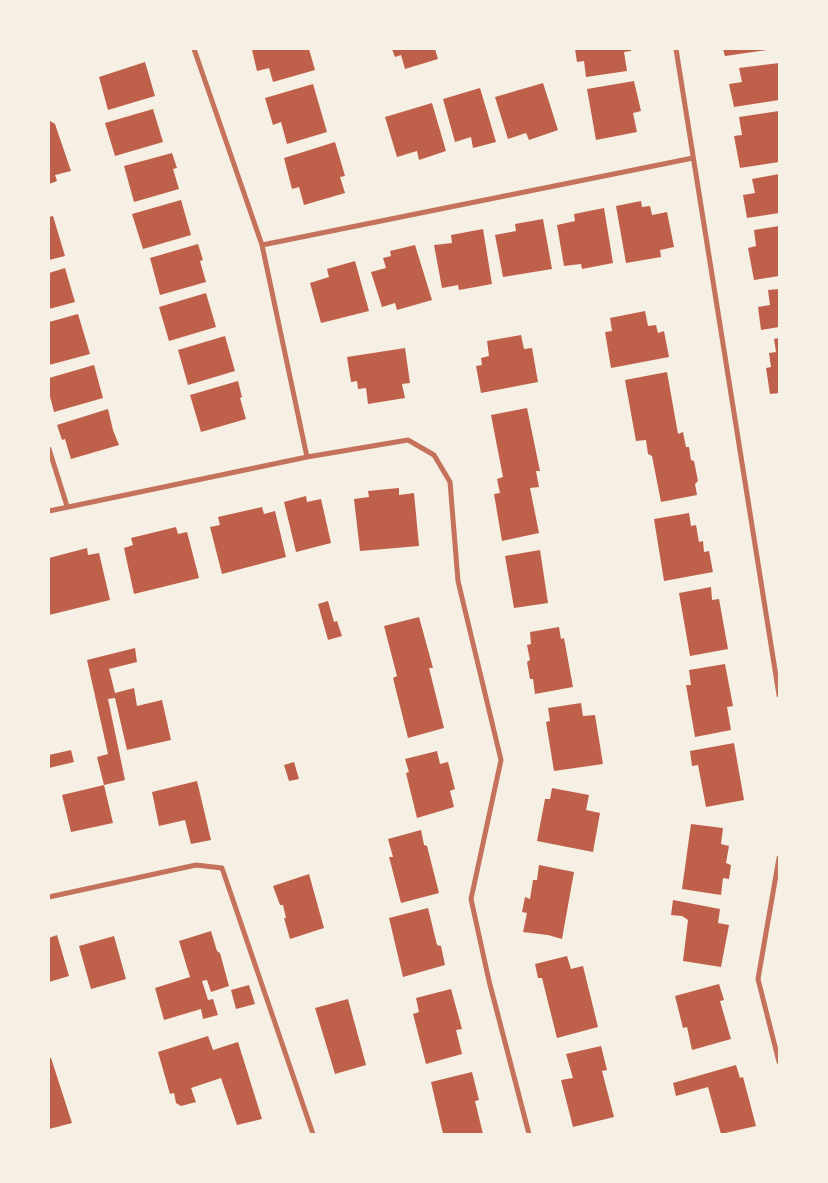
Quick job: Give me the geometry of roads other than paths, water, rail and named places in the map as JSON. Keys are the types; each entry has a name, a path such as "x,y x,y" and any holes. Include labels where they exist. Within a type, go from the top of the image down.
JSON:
{"street":[{"path":"194,49 262,245 307,456"},
{"path":"676,49 779,695"},
{"path":"262,245 693,158"},
{"path":"49,511 307,456 408,440 434,455 450,482 458,581 501,760 472,899 489,981 529,1134"},
{"path":"49,449 67,506"},
{"path":"779,858 758,979 779,1062"},
{"path":"49,896 196,865 222,868 313,1134"}]}
